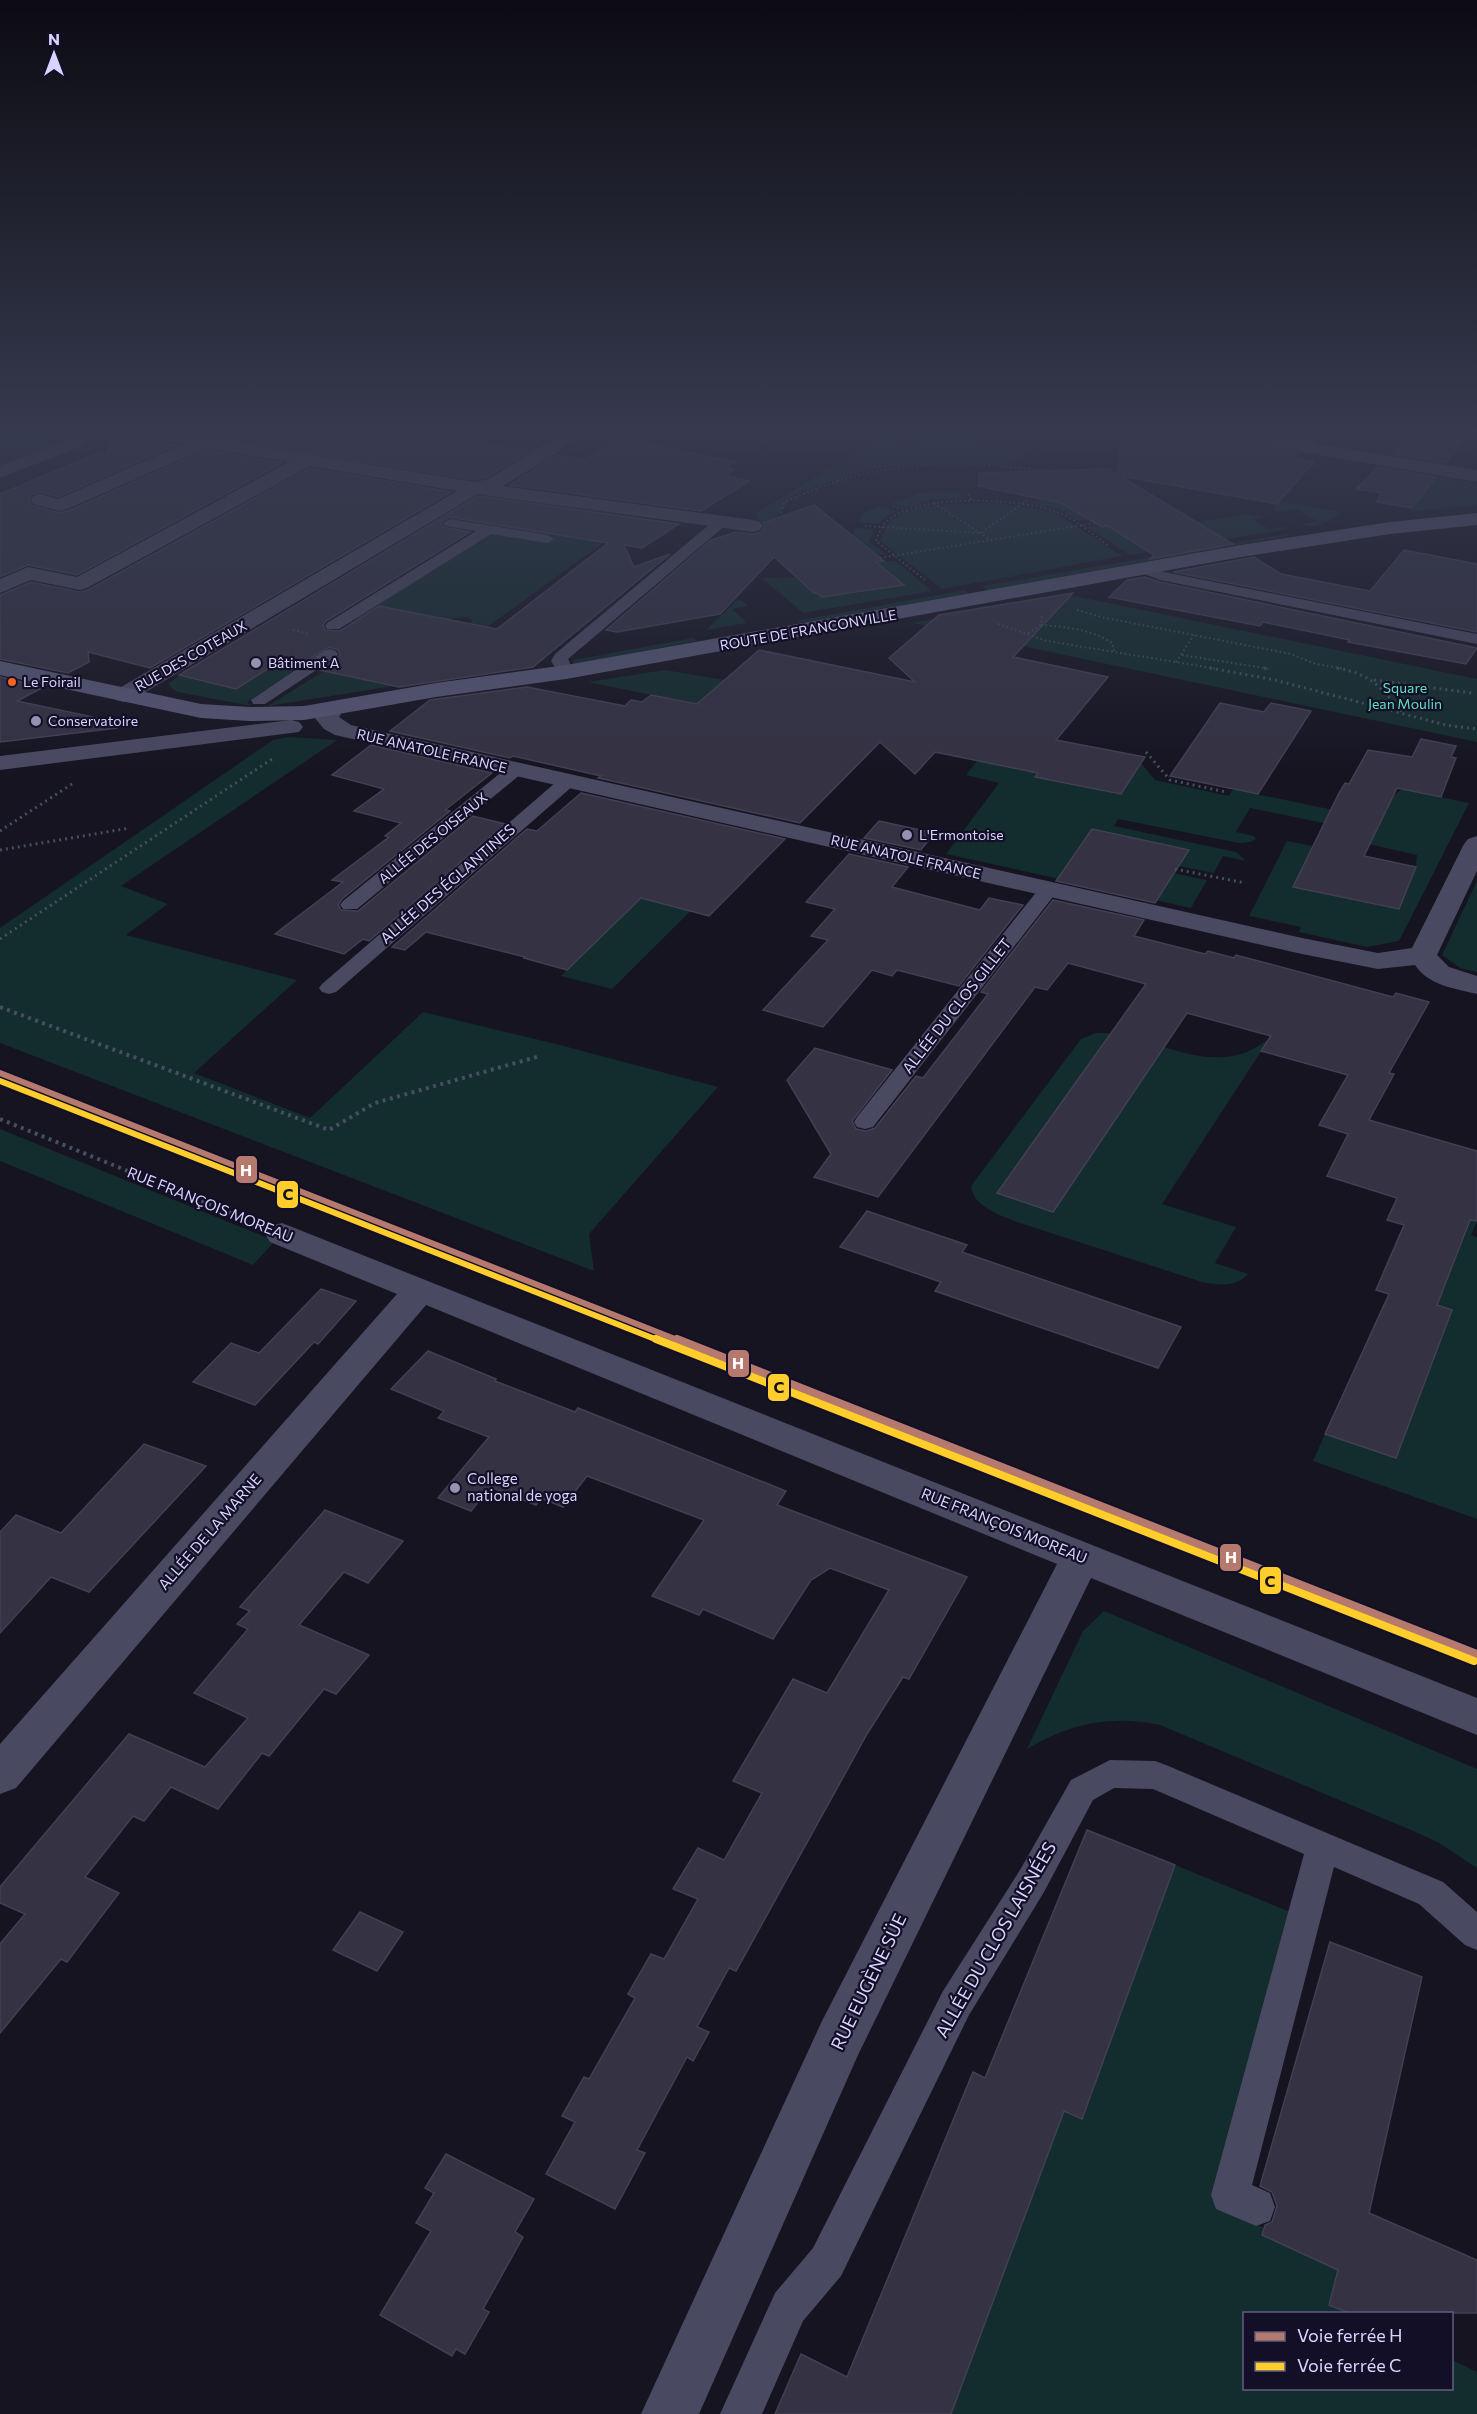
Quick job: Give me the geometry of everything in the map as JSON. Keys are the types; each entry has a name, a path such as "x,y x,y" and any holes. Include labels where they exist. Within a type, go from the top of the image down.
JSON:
{"main road":[{"name":"ROUTE DE FRANCONVILLE","path":"263,722 485,691 566,672 1270,548"},
{"path":"0,668 176,706 208,717 263,722"}],"street":[{"path":"0,587 28,573 80,584 147,548"},
{"name":"RUE DES COTEAUX","path":"124,695 374,548"},
{"name":"ROUTE DE FRANCONVILLE","path":"150,746 180,724 183,716 176,706"},
{"name":"ROUTE DE FRANCONVILLE","path":"0,763 150,746 263,722 333,714"},
{"name":"RUE ANATOLE FRANCE","path":"333,714 339,729 1049,890 1378,961 1423,955"},
{"path":"1477,844 1423,955 1428,965 1440,976 1477,985"},
{"name":"RUE FRANÇOIS MOREAU","path":"282,1234 1477,1717"},
{"name":"ALLÉE DE LA MARNE","path":"0,1775 420,1290"},
{"name":"RUE EUGÈNE SÜE","path":"670,2414 840,2038 1081,1557"}],"lane":[{"path":"333,626 459,548"},
{"path":"566,672 559,661 561,657 691,548"},
{"path":"1144,569 1160,576 1477,639"},
{"path":"263,722 330,654"},
{"name":"ALLÉE DES OISEAUX","path":"350,905 515,770"},
{"name":"ALLÉE DES ÉGLANTINES","path":"328,988 568,781"},
{"name":"ALLÉE DU CLOS GILLET","path":"865,1122 1049,890"},
{"name":"ALLÉE DU CLOS LAISNÉES","path":"741,2414 789,2307 827,2262 956,2003 1032,1881 1082,1790 1110,1774 1155,1775 1431,1893 1477,1934"},
{"path":"1256,2207 1230,2195 1322,1846"}],"path":[{"path":"884,548 931,585"},
{"path":"880,558 946,548"},
{"path":"1112,548 1117,551"},
{"path":"1068,608 1291,654 1316,664 1359,672 1373,680 1402,713"},
{"path":"1041,625 1041,615 1044,611"},
{"path":"991,623 1028,633 1047,641 1275,680 1446,725 1477,729"},
{"path":"1028,633 1041,625 1074,630 1112,643 1114,651"},
{"path":"1176,662 1194,635"},
{"path":"1182,655 1270,669"},
{"path":"1373,680 1472,693"},
{"path":"0,939 290,747 263,722"},
{"path":"1146,752 1170,780 1226,792"},
{"path":"0,831 80,779"},
{"path":"0,850 130,828"},
{"path":"1175,869 1245,883"},
{"path":"0,1007 329,1130 375,1103 540,1056"},
{"name":"RUE FRANÇOIS MOREAU","path":"0,1119 282,1234"}],"green space":[{"path":"466,548 597,548 487,627 470,624 472,620 468,617 448,619 430,616 397,638 356,620 356,617"},
{"path":"857,548 877,548 886,554 869,557"},
{"path":"889,548 1109,548 1122,556 942,589"},
{"path":"1119,548 1175,548 1130,555"},
{"path":"1207,548 1222,548 988,590 983,586"},
{"path":"895,561 932,591 803,613 762,578 798,577 820,595 851,594 903,585 876,562"},
{"path":"965,590 969,593 805,623 796,621"},
{"name":"Square Jean Moulin","path":"1065,594 1477,679 1477,742 913,623"},
{"path":"737,600 741,600 748,606 732,609 747,623 706,630"},
{"path":"273,619 347,635 345,640 247,702 251,706 178,692 171,688 169,683 193,666 209,670 247,635"},
{"path":"693,638 697,641 573,664 573,660"},
{"path":"665,670 737,682 710,707 588,682"},
{"path":"324,671 394,686 268,706"},
{"path":"1002,729 1062,741 1036,777 1120,794 1141,763 1155,780 1229,796 1233,789 1381,820 1393,796 1402,789 1469,803 1399,941 1367,947 1299,932 1301,927 1249,916 1287,841 1416,866 1417,855 1324,834 1328,824 1250,808 1236,832 1254,836 1256,839 1239,843 1118,819 1114,826 1236,852 1246,861 1223,856 1214,873 1178,866 1093,829 1064,868 1173,873 1207,880 1191,908 946,854 999,783 966,775"},
{"path":"288,737 337,740 121,886 168,904 126,935 297,980 194,1073 310,1118 423,1012 718,1087 589,1234 594,1271 0,1043 0,928 273,740"},
{"path":"766,836 612,989 561,976 698,843"},
{"path":"1477,881 1477,972 1460,968 1442,955"},
{"path":"1096,1033 1115,1034 1206,1057 1225,1057 1244,1053 1269,1039 1162,1204 1236,1227 1215,1263 1248,1274 1238,1282 1221,1284 1202,1282 1017,1222 988,1209 977,1200 973,1193 971,1186 1081,1039"},
{"path":"0,1129 275,1241 253,1265 0,1161"},
{"path":"1456,1216 1477,1221 1471,1235 1477,1237 1477,1519 1313,1461 1325,1434 1452,1310 1437,1305 1462,1240"},
{"path":"1104,1611 1477,1769 1477,1868 1439,1843 1418,1833 1160,1725 1107,1721 1075,1727 1027,1749 1083,1631"},
{"path":"1175,1865 1295,1914 1214,2202 1264,2228 1262,2235 1338,2270 1329,2304 1347,2312 1243,2312 1243,2390 1453,2390 1453,2360 1477,2372 1477,2414 951,2414 1064,2111 1082,2118"}],"building":[{"path":"0,548 127,548 77,575 28,565 0,577"},
{"path":"165,548 356,548 150,668 88,652 89,662 68,673 0,659 0,595 31,582 80,592 88,590"},
{"path":"392,548 445,548 326,621 323,625 325,630 340,631 379,606 497,629 602,548 625,548 634,567 670,554 533,667 399,687 320,670 340,655 338,650 329,647 299,665 280,661 236,689 179,675"},
{"path":"702,548 867,548 884,561 876,562 904,585 822,597 814,593 774,557 720,614 617,632 606,630"},
{"path":"1142,548 1213,548 1150,559 1154,555"},
{"path":"1404,550 1477,564 1477,632 1173,572 1254,557 1281,574 1370,591"},
{"path":"1145,577 1477,648 1466,664 1348,642 1350,640 1263,622 1260,626 1109,597 1127,580"},
{"path":"1073,593 1013,657 1108,677 1056,740 1145,757 1121,794 1035,777 1038,773 935,752 915,774 880,742 800,823 598,778 601,776 513,756 510,758 390,731 430,700 527,687 625,706 631,700 642,702 651,695 697,704 759,650 915,682 889,658 939,615"},
{"name":"Conservatoire","path":"0,677 44,687 17,701 117,722 117,728 0,742"},
{"path":"1220,703 1264,712 1271,703 1311,711 1258,794 1170,776"},
{"path":"1421,739 1456,746 1451,757 1456,758 1441,797 1397,788 1364,856 1416,867 1399,909 1293,887 1339,793 1345,783 1349,784 1368,750 1412,757"},
{"path":"371,745 492,773 445,810 450,811 342,899 338,905 341,910 358,911 473,816 505,824 369,941 363,939 344,954 275,934 343,882 332,880 389,837 385,836 401,823 354,811 384,789 332,775"},
{"path":"581,793 785,839 709,916 641,898 567,970 426,932 405,950 392,947 527,829 537,831"},
{"path":"879,821 934,833 921,850 864,838"},
{"path":"1092,829 1189,850 1155,903 1056,881"},
{"path":"849,854 908,867 892,887 980,910 989,898 1023,905 959,986 897,970 892,976 872,970 823,1027 763,1010 828,940 811,936 835,909 806,902"},
{"path":"1053,900 1144,920 1134,936 1205,954 1208,951 1234,958 1236,955 1393,997 1396,993 1429,1002 1389,1073 1394,1074 1369,1120 1477,1151 1477,1221 1470,1220 1437,1305 1452,1310 1396,1458 1325,1434 1389,1294 1376,1290 1404,1225 1387,1220 1397,1198 1327,1176 1348,1134 1319,1125 1348,1075 1261,1051 1271,1036 1187,1013 1053,1212 997,1193 1146,984 1068,963 1047,990 1035,987 878,1197 814,1177 831,1154 787,1080 815,1048 892,1070 852,1121 856,1129 866,1131 875,1128 916,1076 923,1078 988,994 981,992"},
{"path":"867,1211 967,1245 962,1252 1181,1327 1158,1368 935,1291 941,1282 840,1247"},
{"path":"321,1289 356,1301 318,1344 314,1342 255,1405 193,1382 231,1343 259,1353"},
{"path":"428,1351 496,1379 495,1381 575,1412 578,1408 786,1491 777,1505 967,1577 909,1679 903,1677 867,1734 736,1971 729,1968 697,2027 709,2032 693,2061 687,2057 637,2150 645,2153 615,2209 546,2174 575,2122 562,2116 584,2077 589,2079 635,1998 628,1994 651,1954 664,1959 698,1899 673,1889 698,1848 724,1860 762,1793 733,1781 793,1679 827,1693 889,1590 830,1568 811,1580 773,1639 703,1609 699,1615 652,1596 704,1520 587,1476 563,1507 541,1498 536,1505 490,1487 471,1511 438,1498 489,1437 438,1418 444,1411 391,1389"},
{"path":"144,1444 206,1466 89,1592 51,1577 0,1633 0,1532 16,1515 61,1533"},
{"path":"325,1510 403,1541 368,1583 344,1572 299,1625 369,1655 336,1694 324,1689 269,1756 262,1753 218,1809 171,1787 144,1821 133,1816 85,1877 119,1893 67,1962 61,1959 0,2033 0,1944 25,1914 0,1903 0,1887 129,1734 205,1767 248,1718 194,1693 248,1629 237,1624 250,1611 240,1607"},
{"path":"1087,1830 1175,1865 1082,2119 1064,2111 951,2414 775,2414 801,2354 847,2377 973,2072 985,2078"},
{"path":"360,1912 403,1932 377,1971 333,1950"},
{"path":"1330,1942 1422,1977 1369,2213 1477,2260 1477,2313 1346,2312 1329,2305 1338,2270 1262,2235 1265,2225 1272,2222 1277,2206 1272,2192 1260,2186"},
{"path":"446,2154 534,2199 515,2232 523,2237 483,2309 489,2312 465,2354 456,2349 452,2356 380,2315 431,2231 416,2223 434,2193 425,2188"}],"rail line":[{"name":"H","path":"0,1073 1477,1654"},
{"name":"C","path":"0,1081 1474,1661"}],"place":[{"name":"Bâtiment A","path":"256,663"},
{"name":"Le Foirail","path":"12,682"},
{"name":"Conservatoire","path":"36,721"},
{"name":"L'Ermontoise","path":"907,835"},
{"name":"College national de yoga","path":"455,1488"}]}
